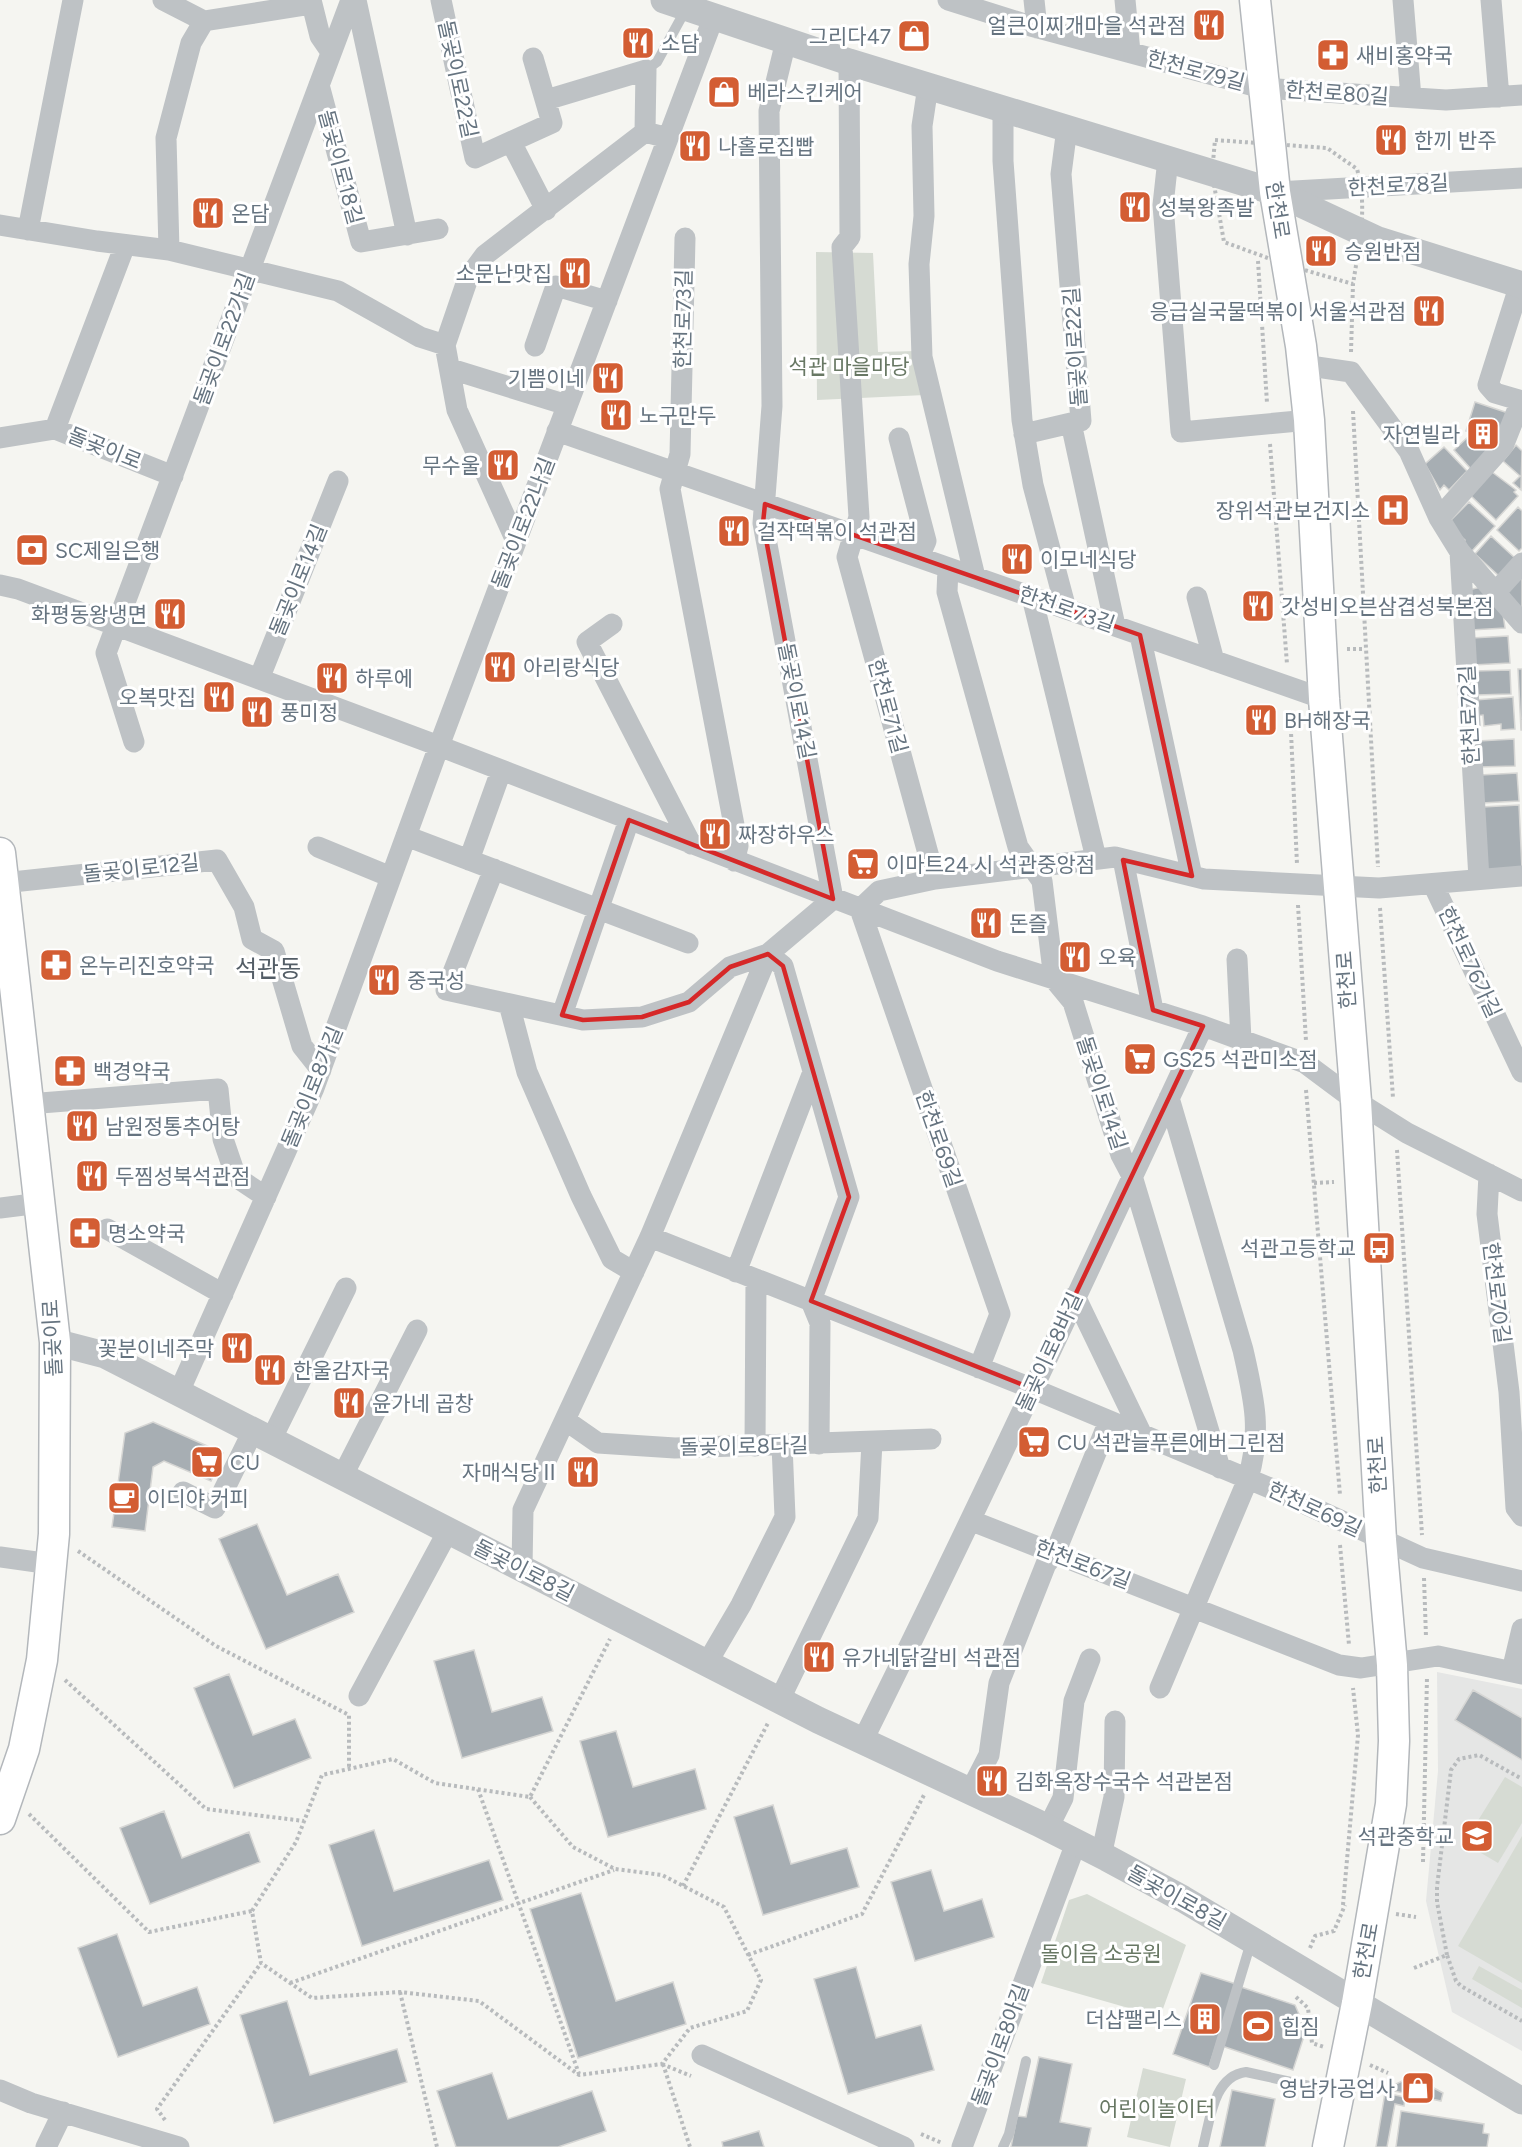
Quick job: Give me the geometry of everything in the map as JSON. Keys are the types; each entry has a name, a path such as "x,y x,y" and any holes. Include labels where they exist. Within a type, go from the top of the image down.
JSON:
{"main road":[{"name":"한천로","path":"1255,0 1262,88 1275,192 1303,365 1309,420 1324,699 1356,1101 1381,1540 1392,1665 1394,1741 1391,1804 1357,2003 1328,2147"},
{"name":"돌곶이로","path":"0,853 8,999 28,1104 55,1342 54,1534 42,1660 24,1749 5,1807"}],"street":[{"path":"28,230 73,0"},
{"path":"164,0 204,21 311,2 320,36 331,52"},
{"name":"돌곶이로22가길","path":"117,626 351,0"},
{"path":"356,0 407,235"},
{"name":"돌곶이로22길","path":"441,0 475,158 552,123 533,58"},
{"name":"한천로79길","path":"948,0 1037,28 1262,88"},
{"path":"1034,0 1037,28"},
{"name":"한천로79길","path":"1125,0 1130,51"},
{"name":"한천로80길","path":"1403,0 1412,98"},
{"path":"1491,0 1499,97"},
{"path":"676,4 849,62 1275,192 1378,240 1521,284 1488,385 1496,393 1521,401 1503,446 1439,518"},
{"name":"돌곶이로22나길","path":"439,746 714,16"},
{"path":"169,249 166,138 191,44 204,21"},
{"path":"765,504 772,406 769,111 786,40"},
{"path":"849,62 850,237 842,247 859,517 855,535"},
{"path":"546,100 646,70 645,132"},
{"name":"돌곶이로18길","path":"319,85 361,242 438,229"},
{"path":"928,86 922,126 924,216 919,264 922,357 975,577"},
{"name":"한천로80길","path":"1262,88 1446,100 1522,95"},
{"path":"1003,108 1004,173 1024,434 1033,485 1065,609"},
{"name":"돌곶이로22길","path":"1067,128 1061,174 1080,421 1071,423 1115,626"},
{"path":"645,132 668,138"},
{"path":"516,541 457,410 445,345 468,278 485,255 645,132"},
{"path":"511,141 546,210"},
{"path":"1168,159 1163,206 1181,432 1309,420"},
{"name":"한천로78길","path":"1275,192 1522,178"},
{"path":"0,225 125,245 169,249 338,291 420,337 445,345"},
{"name":"한천로73길","path":"675,472 680,454 685,238"},
{"path":"56,429 125,245"},
{"path":"535,346 556,285 607,301"},
{"path":"1303,365 1351,372 1405,445 1439,518 1460,552 1522,623"},
{"path":"451,369 567,405"},
{"path":"1024,434 1071,423"},
{"name":"돌곶이로","path":"0,438 56,429 173,476"},
{"name":"한천로73길","path":"557,431 1324,699"},
{"path":"899,438 926,541 919,557"},
{"path":"675,472 670,489 738,846 734,861"},
{"name":"돌곶이로14길","path":"259,679 338,481"},
{"name":"돌곶이로14길","path":"765,504 763,523 833,899"},
{"name":"한천로71길","path":"855,535 847,557 935,879"},
{"name":"한천로72길","path":"1460,552 1479,879"},
{"path":"1495,593 1522,562"},
{"path":"948,567 947,592 1018,847 1042,881 1054,980"},
{"path":"0,585 18,589 439,746 997,961 1203,1026 1305,1063 1356,1101 1395,1126 1522,1191"},
{"path":"1032,597 1096,858"},
{"path":"1197,597 1214,661"},
{"path":"612,624 586,642 691,844"},
{"path":"117,626 106,653 134,742"},
{"path":"1140,635 1192,876"},
{"name":"돌곶이로8가길","path":"179,1392 321,1070 439,746"},
{"path":"469,860 501,771"},
{"path":"562,1015 629,820"},
{"path":"406,836 688,943"},
{"path":"318,847 392,877"},
{"path":"860,909 879,891 935,879 1115,857 1192,876 1379,888 1522,876"},
{"path":"1123,859 1153,1010"},
{"name":"돌곶이로12길","path":"3,883 218,860 244,907 252,939 274,951 302,1046 321,1070"},
{"path":"494,869 446,990 583,1020 642,1017 689,1002 730,967 768,954 833,899"},
{"name":"한천로76가길","path":"1433,884 1522,1072"},
{"name":"한천로69길","path":"860,909 1000,1314 979,1368"},
{"path":"768,954 783,966 849,1197 811,1301 820,1323 819,1444"},
{"path":"522,1568 523,1510 650,1237 768,954"},
{"path":"1237,959 1240,1040"},
{"name":"돌곶이로14길","path":"1054,980 1073,1002 1121,1155 1132,1176"},
{"path":"509,1004 527,1072 581,1196 612,1259 634,1272"},
{"name":"돌곶이로8바길","path":"862,1742 972,1521 1031,1388 1203,1026"},
{"path":"755,1446 746,1276 813,1072"},
{"path":"28,1104 218,1089 223,1139 236,1177 266,1197"},
{"name":"한천로69길","path":"1169,1098 1252,1389 1257,1445 1248,1479 1195,1608"},
{"name":"한천로70길","path":"1489,1174 1487,1214 1509,1392 1516,1508 1522,1516"},
{"path":"1132,1176 1220,1468"},
{"path":"0,1208 40,1203"},
{"path":"108,1229 223,1294"},
{"name":"한천로69길","path":"650,1237 1031,1388 1248,1479 1381,1540"},
{"path":"183,1492 215,1508 262,1435 346,1288"},
{"path":"1075,1296 1142,1435"},
{"path":"342,1477 417,1330"},
{"name":"돌곶이로8길","path":"55,1342 105,1355 779,1701 1048,1828 1183,1899 1357,2003"},
{"name":"돌곶이로8다길","path":"565,1420 598,1443 675,1448 931,1439"},
{"path":"970,1792 989,1755 999,1683 1046,1564 1055,1553 1109,1421"},
{"path":"779,1701 868,1518 872,1442"},
{"path":"707,1663 741,1605 785,1516 782,1445"},
{"name":"한천로67길","path":"972,1521 1339,1665 1351,1668 1392,1665 1426,1657 1450,1658 1517,1673"},
{"path":"359,1696 448,1531"},
{"path":"1381,1540 1424,1558 1522,1581"},
{"path":"0,1557 51,1564"},
{"path":"1160,1688 1195,1608"},
{"path":"1517,1673 1522,1629"},
{"path":"1048,1828 1063,1798 1074,1701 1089,1659"},
{"path":"1101,1856 1114,1797 1114,1721"},
{"name":"돌곶이로8아길","path":"962,2147 1076,1843"},
{"name":"한천로","path":"1357,2003 1522,2101"},
{"path":"702,2055 904,2147"},
{"path":"0,2090 130,2139 179,2147"},
{"path":"46,2147 63,2112"}],"lane":[{"path":"646,70 657,62 676,4"},
{"path":"1214,2065 1252,1940"},
{"path":"1003,2147 1009,2134 1026,2061"},
{"path":"1203,2147 1217,2097 1228,2079 1235,2074 1246,2072 1339,2093"}],"path":[{"path":"1353,284 1351,372 1379,888 1424,1558 1426,1657 1423,1862"},
{"path":"54,1534 216,1646 349,1715 350,1769"},
{"path":"530,1797 620,1619"},
{"path":"42,1660 206,1809 304,1821"},
{"path":"683,1886 779,1701"},
{"path":"1522,1779 1479,1755 1459,1759 1454,1763 1437,1887 1437,1902 1447,1955 1456,1981 1522,2021"},
{"path":"169,2124 157,2109 261,1963 252,1911 296,1842 322,1775 393,1759 435,1783 530,1797 573,1847 615,1869 662,1875 724,1908 761,1980 747,2011 690,2028 662,2064 579,2075 478,2001 400,1992 312,1998 261,1963"},
{"path":"748,1955 862,1914 934,1776"},
{"path":"478,1789 579,2075"},
{"path":"5,1807 149,1932 252,1911"},
{"path":"290,1983 615,1869"},
{"path":"1413,1968 1447,1955"},
{"path":"400,1992 437,2147"},
{"path":"662,2064 690,2147"}],"highlighted area":[{"path":"765,504 1140,635 1192,876 1123,860 1153,1010 1203,1026 1031,1388 811,1301 849,1197 783,966 768,954 730,967 689,1002 642,1017 583,1020 562,1015 629,820 833,899 763,523"}],"shaded area":[{"name":"석관중학교","path":"1437,1672 1522,1689 1522,2051 1452,2012 1426,1901 1438,1771"}],"green space":[{"name":"석관 마을마당","path":"816,252 873,253 878,352 916,351 925,395 817,400"},
{"path":"1505,1777 1522,1787 1522,1823 1498,1863 1464,1843"},
{"path":"1522,1836 1522,1983 1458,1946"},
{"name":"돌이음 소공원","path":"1087,1894 1186,1945 1160,2017 1041,1983 1069,1900"},
{"path":"1479,1966 1522,1990 1522,2008 1472,1979"},
{"name":"어린이놀이터","path":"1143,2068 1186,2079 1170,2147 1127,2137"}],"building":[{"name":"자연빌라","path":"1475,402 1508,413 1492,449 1471,469 1454,450 1471,432 1466,431"},
{"path":"1516,445 1522,451 1521,490 1513,483 1520,476 1503,461"},
{"path":"1444,447 1467,471 1449,490 1444,485 1440,490 1425,464"},
{"path":"1492,472 1516,490 1514,492 1518,496 1496,520 1470,495"},
{"path":"1469,502 1495,526 1471,552 1462,544 1465,540 1454,530 1450,521"},
{"path":"1518,507 1522,511 1522,548 1519,551 1497,530"},
{"path":"1491,536 1516,559 1499,576 1475,554"},
{"path":"1522,577 1522,609 1506,592"},
{"path":"1481,587 1503,614 1505,628 1471,630 1468,590"},
{"path":"1508,636 1510,663 1473,665 1471,638"},
{"path":"1518,669 1522,669 1522,730 1521,730"},
{"path":"1510,670 1511,694 1476,695 1474,671"},
{"path":"1513,697 1515,729 1501,730 1501,724 1484,726 1483,715 1476,716 1475,700"},
{"path":"1514,739 1515,766 1479,767 1478,741"},
{"path":"1517,773 1519,801 1482,803 1480,775"},
{"path":"1519,805 1522,870 1486,872 1482,807"},
{"path":"153,1422 223,1453 211,1481 164,1461 153,1467 145,1531 112,1527 125,1433"},
{"path":"257,1524 287,1595 338,1574 354,1612 266,1649 219,1539"},
{"path":"474,1650 492,1712 542,1697 553,1731 462,1758 434,1661"},
{"path":"229,1674 253,1735 295,1719 311,1758 234,1788 194,1688"},
{"path":"1473,1690 1522,1718 1522,1760 1455,1720"},
{"path":"616,1731 633,1787 695,1769 706,1809 608,1837 580,1741"},
{"path":"773,1805 791,1864 847,1848 859,1887 763,1915 734,1817"},
{"path":"164,1811 182,1858 249,1832 260,1862 150,1904 120,1828"},
{"path":"374,1830 394,1891 489,1860 503,1900 362,1946 329,1845"},
{"path":"931,1870 944,1911 982,1899 994,1937 915,1961 891,1882"},
{"path":"581,1893 616,2001 673,1982 686,2024 578,2058 530,1909"},
{"path":"117,1934 143,2006 197,1987 210,2024 118,2057 78,1948"},
{"path":"856,1967 876,2038 921,2025 934,2070 848,2094 814,1979"},
{"name":"더샵팰리스","path":"1201,1973 1236,1984 1209,2067 1173,2054"},
{"path":"1241,1987 1295,2005 1306,2030 1293,2070 1222,2046"},
{"path":"287,2001 310,2075 397,2049 407,2082 274,2123 240,2015"},
{"path":"1039,2057 1072,2064 1060,2122 1091,2128 1087,2147 1011,2147 1017,2116 1026,2117"},
{"path":"492,2073 508,2119 592,2091 606,2131 558,2147 456,2147 437,2091"},
{"path":"1412,2076 1443,2093 1441,2101 1394,2091 1396,2084"},
{"path":"1232,2090 1275,2099 1265,2147 1220,2147"},
{"path":"1385,2093 1405,2097 1404,2106 1395,2104 1387,2147 1376,2147"},
{"path":"1401,2111 1484,2124 1483,2133 1489,2134 1487,2147 1396,2147"},
{"path":"759,2131 764,2147 723,2147 722,2142"}],"place":[{"name":"얼큰이찌개마을 석관점","path":"1209,25"},
{"name":"그리다47","path":"914,36"},
{"name":"소담","path":"638,43"},
{"name":"새비홍약국","path":"1333,55"},
{"name":"베라스킨케어","path":"724,92"},
{"name":"한끼 반주","path":"1391,140"},
{"name":"나홀로집빱","path":"695,146"},
{"name":"성북왕족발","path":"1135,207"},
{"name":"온담","path":"208,213"},
{"name":"승원반점","path":"1321,251"},
{"name":"소문난맛집","path":"575,273"},
{"name":"응급실국물떡볶이 서울석관점","path":"1429,311"},
{"name":"기쁨이네","path":"608,378"},
{"name":"노구만두","path":"616,415"},
{"name":"자연빌라","path":"1483,434"},
{"name":"무수울","path":"503,465"},
{"name":"장위석관보건지소","path":"1393,510"},
{"name":"걸작떡볶이 석관점","path":"734,531"},
{"name":"SC제일은행","path":"32,550"},
{"name":"이모네식당","path":"1017,559"},
{"name":"갓성비오븐삼겹성북본점","path":"1258,606"},
{"name":"화평동왕냉면","path":"170,614"},
{"name":"아리랑식당","path":"500,667"},
{"name":"하루에","path":"332,678"},
{"name":"오복맛집","path":"219,697"},
{"name":"풍미정","path":"257,712"},
{"name":"BH해장국","path":"1261,720"},
{"name":"짜장하우스","path":"715,834"},
{"name":"이마트24 시 석관중앙점","path":"863,864"},
{"name":"돈즐","path":"986,923"},
{"name":"오육","path":"1075,957"},
{"name":"온누리진호약국","path":"56,965"},
{"name":"중국성","path":"384,980"},
{"name":"GS25 석관미소점","path":"1140,1059"},
{"name":"백경약국","path":"70,1071"},
{"name":"남원정통추어탕","path":"82,1126"},
{"name":"두찜성북석관점","path":"92,1176"},
{"name":"명소약국","path":"85,1233"},
{"name":"석관고등학교","path":"1379,1248"},
{"name":"꽃분이네주막","path":"237,1348"},
{"name":"한울감자국","path":"270,1370"},
{"name":"윤가네 곱창","path":"349,1403"},
{"name":"CU 석관늘푸른에버그린점","path":"1034,1442"},
{"name":"CU","path":"207,1462"},
{"name":"자매식당Ⅱ","path":"583,1472"},
{"name":"이디야 커피","path":"124,1498"},
{"name":"유가네닭갈비 석관점","path":"819,1657"},
{"name":"김화옥장수국수 석관본점","path":"992,1781"},
{"name":"석관중학교","path":"1477,1836"},
{"name":"더샵팰리스","path":"1205,2019"},
{"name":"힙짐","path":"1258,2026"},
{"name":"영남카공업사","path":"1418,2088"}],"district":[{"name":"석관동","path":"268,968"}]}
